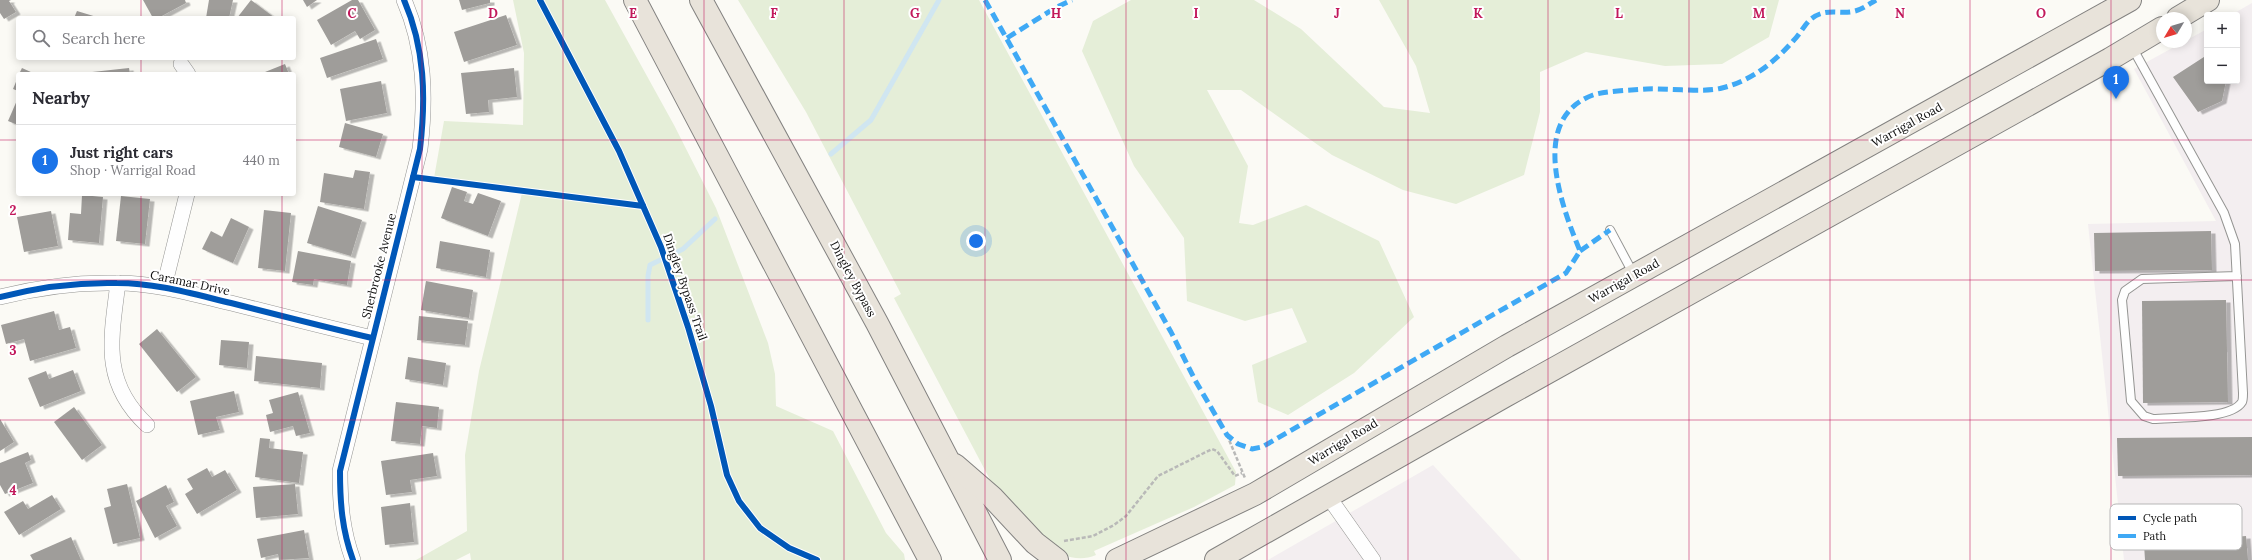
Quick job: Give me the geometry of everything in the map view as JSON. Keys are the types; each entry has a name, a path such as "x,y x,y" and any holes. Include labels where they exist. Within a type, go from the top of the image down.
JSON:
{"highway":[{"path":"635,0 925,556"},
{"name":"Dingley Bypass","path":"701,0 877,323 945,457 1000,560"},
{"name":"Warrigal Road","path":"1117,560 1255,494 1475,364 2130,0"},
{"path":"2188,12 2208,0"},
{"path":"1216,560 2156,32"},
{"path":"945,457 992,497 1019,527 1057,551"}],"street":[{"name":"Sherbrooke Avenue","path":"353,560 344,531 340,510 340,471 420,149 423,122 425,97 419,48 404,0"},
{"path":"164,287 187,196"},
{"name":"Caramar Drive","path":"0,297 35,288 61,285 118,282 164,287 372,338"},
{"path":"118,282 112,333 114,371 117,383 128,406 147,425"},
{"path":"1328,496 1372,560"}],"lane":[{"path":"2132,46 2224,213 2235,244 2237,276 2243,393 2242,402 2231,410 2218,415 2153,419 2144,416 2131,401 2122,300 2125,292 2142,279 2237,276"},
{"path":"1610,230 1635,275"}],"path":[{"path":"1227,435 1242,473 1255,494"},
{"path":"1057,551 1093,536 1114,525 1126,516 1158,476 1212,449 1217,451 1235,476 1242,473"}],"shaded area":[{"path":"2252,3 2252,560 2124,560 2123,550 2242,550 2242,504 2118,504 2088,224 2216,221 2134,69 2172,48 2192,48 2192,37 2204,31 2204,84 2240,84 2240,12 2236,12"},
{"path":"1433,465 1521,560 1268,560"}],"green space":[{"path":"513,0 605,0 674,125 716,208 768,343 775,374 776,406 833,431 886,533 904,554 905,560 471,560 470,553 456,560 416,560 467,531 465,455 479,371 523,189 434,178 444,121 523,125 524,53"},
{"path":"738,0 979,0 1236,472 1235,485 1194,507 1094,551 1096,555 1087,558 1079,558 1061,554 995,489 894,298 901,294 806,112"},
{"path":"1131,0 1254,0 1301,29 1384,107 1430,113 1416,66 1379,0 1779,0 1769,37 1722,64 1665,66 1586,52 1540,72 1540,112 1524,175 1456,204 1403,190 1332,155 1241,90 1207,90 1248,166 1239,223 1253,225 1306,205 1379,241 1414,317 1354,373 1288,415 1258,402 1252,365 1307,342 1292,308 1245,321 1187,301 1184,238 1134,166 1082,51 1093,21"}],"building":[{"path":"0,0 11,0 9,1 16,12 4,19 0,13"},
{"path":"143,0 185,0 186,3 162,16 152,16"},
{"path":"209,0 233,0 229,16 206,16"},
{"path":"251,0 272,16 239,16"},
{"path":"303,0 317,0 307,7"},
{"path":"352,0 358,0 375,30 360,39 355,31 331,45 317,20"},
{"path":"459,0 490,0 490,3 462,10"},
{"path":"77,11 93,16 75,16"},
{"path":"506,15 517,45 464,62 454,32"},
{"path":"376,39 383,59 327,78 320,58"},
{"path":"2204,57 2204,84 2225,84 2222,101 2198,112 2173,77"},
{"path":"285,64 288,72 265,72"},
{"path":"22,68 31,72 20,72"},
{"path":"129,68 130,72 92,72"},
{"path":"514,68 517,97 488,100 489,112 466,114 461,73"},
{"path":"381,81 387,113 346,121 340,89"},
{"path":"16,82 16,90 13,89"},
{"path":"16,103 16,124 8,121"},
{"path":"345,123 383,134 376,157 339,147"},
{"path":"355,170 370,172 364,209 320,202 324,173 353,178"},
{"path":"452,187 467,192 464,201 473,204 478,193 501,201 488,236 441,218"},
{"path":"82,196 103,197 99,243 68,240 70,213 81,214"},
{"path":"121,196 150,199 145,244 116,241"},
{"path":"318,206 362,220 351,256 307,243"},
{"path":"264,210 291,213 285,271 258,268"},
{"path":"51,211 58,246 24,252 17,217"},
{"path":"231,218 249,227 233,263 202,249 211,231 222,237"},
{"path":"2211,231 2212,270 2095,271 2094,233"},
{"path":"440,241 490,250 486,277 436,268"},
{"path":"298,251 351,261 347,285 314,279 313,285 292,282"},
{"path":"426,281 473,290 469,318 421,310"},
{"path":"2226,300 2228,402 2143,403 2142,301"},
{"path":"54,311 59,330 70,327 76,348 30,361 24,339 6,344 1,325"},
{"path":"419,316 468,321 465,345 417,340"},
{"path":"157,329 196,377 177,392 139,344"},
{"path":"221,340 249,342 247,368 219,365"},
{"path":"256,356 322,363 320,388 254,381"},
{"path":"408,357 446,363 443,385 405,379"},
{"path":"73,370 81,391 40,407 28,378 46,371 49,379"},
{"path":"234,391 239,412 216,417 220,430 198,435 190,401"},
{"path":"298,392 310,433 296,436 293,426 270,432 266,415 273,413 269,400"},
{"path":"396,402 439,407 437,428 422,426 420,444 391,441"},
{"path":"74,407 102,445 82,460 54,422"},
{"path":"0,419 14,442 0,451"},
{"path":"2252,437 2252,475 2118,476 2117,438"},
{"path":"260,438 270,439 269,448 303,452 299,483 255,477"},
{"path":"28,452 31,460 25,463 33,483 5,494 0,485 0,463"},
{"path":"433,453 437,476 410,480 412,492 386,495 381,461"},
{"path":"207,468 212,477 225,470 237,490 197,514 185,494 193,489 187,479"},
{"path":"127,484 140,538 113,544 104,508 111,506 107,489"},
{"path":"295,484 298,514 256,518 253,487"},
{"path":"166,485 174,502 166,506 177,526 155,538 136,501"},
{"path":"52,495 61,509 19,535 4,512 23,501 28,509"},
{"path":"410,503 414,542 385,545 381,507"},
{"path":"304,530 309,558 279,560 278,554 261,558 257,539"},
{"path":"2242,536 2246,536 2248,560 2145,560 2144,550 2242,550"},
{"path":"71,537 81,560 33,560 30,555"}],"waterway":[{"path":"831,154 871,120 939,0"},
{"path":"648,320 648,276 650,265 683,249 715,219"}],"marked path":[{"path":"985,0 1171,332 1195,380 1227,435 1238,444 1252,449 1262,447 1566,273 1580,251 1565,211 1555,166 1556,143 1561,123 1573,107 1593,95 1604,93 1647,89 1706,90 1733,85 1753,76 1771,63 1787,48 1809,21 1817,15 1828,12 1855,11 1876,0"},
{"path":"1007,38 1055,8 1072,0"},
{"path":"1580,251 1610,230"}],"cycle path":[{"path":"353,560 346,538 342,516 340,471 420,149 422,130 423,92 420,55 411,18 404,0"},
{"name":"Dingley Bypass Trail","path":"540,0 619,151 661,247 688,327 711,406 727,475 739,501 760,528 789,548 817,560"},
{"path":"413,177 643,206"},
{"path":"0,297 29,290 73,284 132,283 189,293 372,338"}],"place":[{"name":"Just right cars","path":"2116,99"}]}
